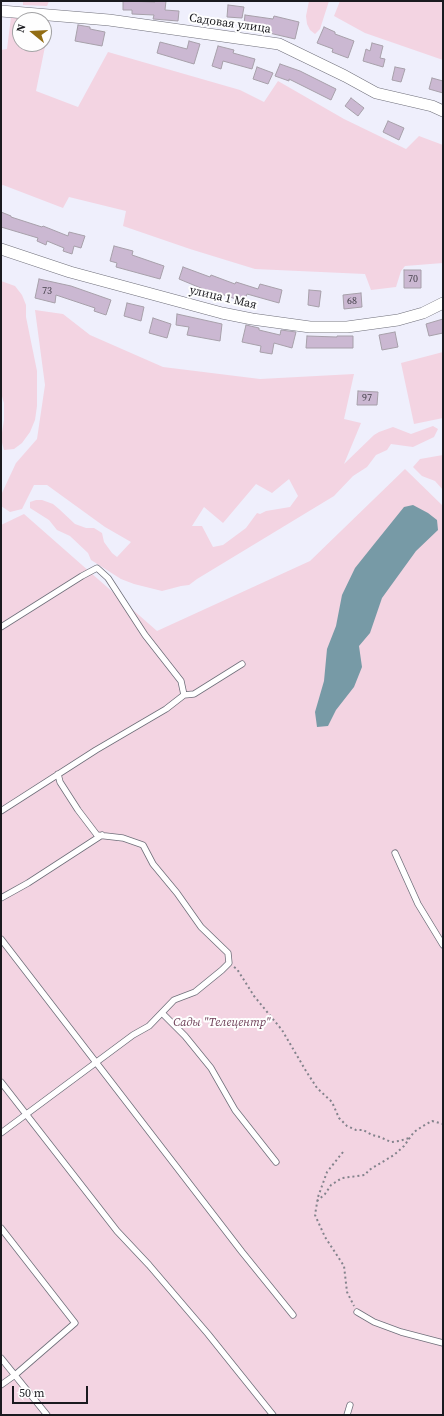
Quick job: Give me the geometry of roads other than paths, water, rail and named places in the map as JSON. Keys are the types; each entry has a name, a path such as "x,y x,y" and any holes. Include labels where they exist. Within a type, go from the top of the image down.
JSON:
{"street":[{"name":"Садовая улица","path":"1,11 109,20 279,44 376,93 432,106 443,111"},
{"name":"улица 1 Мая","path":"1,249 70,272 222,313 252,319 310,327 348,327 398,320 423,313 443,303"}],"lane":[{"path":"1,627 97,568 108,578 145,635 182,681 184,695"},
{"path":"1,811 96,750 166,709 184,695 194,694 242,664"},
{"path":"1,1133 133,1035 149,1026 174,1000 194,992 229,963 228,953 201,927 177,893 153,864 143,845 122,838 97,834 78,810 60,782 58,774"},
{"path":"1,898 28,883 102,835"},
{"path":"395,853 418,904 443,945"},
{"path":"1,939 242,1252 294,1315"},
{"path":"162,1013 185,1036 211,1068 235,1110 276,1162"},
{"path":"1,1082 117,1231 149,1265 208,1334 273,1415"},
{"path":"1,1228 75,1323 1,1385"},
{"path":"357,1312 374,1322 401,1332 443,1343"},
{"path":"1,1358 47,1415"},
{"path":"347,1415 350,1405"}],"water":[{"path":"413,505 437,520 438,530 416,551 382,598 370,633 359,646 362,667 354,687 336,710 328,726 317,727 315,712 324,681 327,649 336,626 342,595 355,568 404,507"}],"park label":[{"name":"Сады \"Телецентр\"","path":"222,1023"}]}
